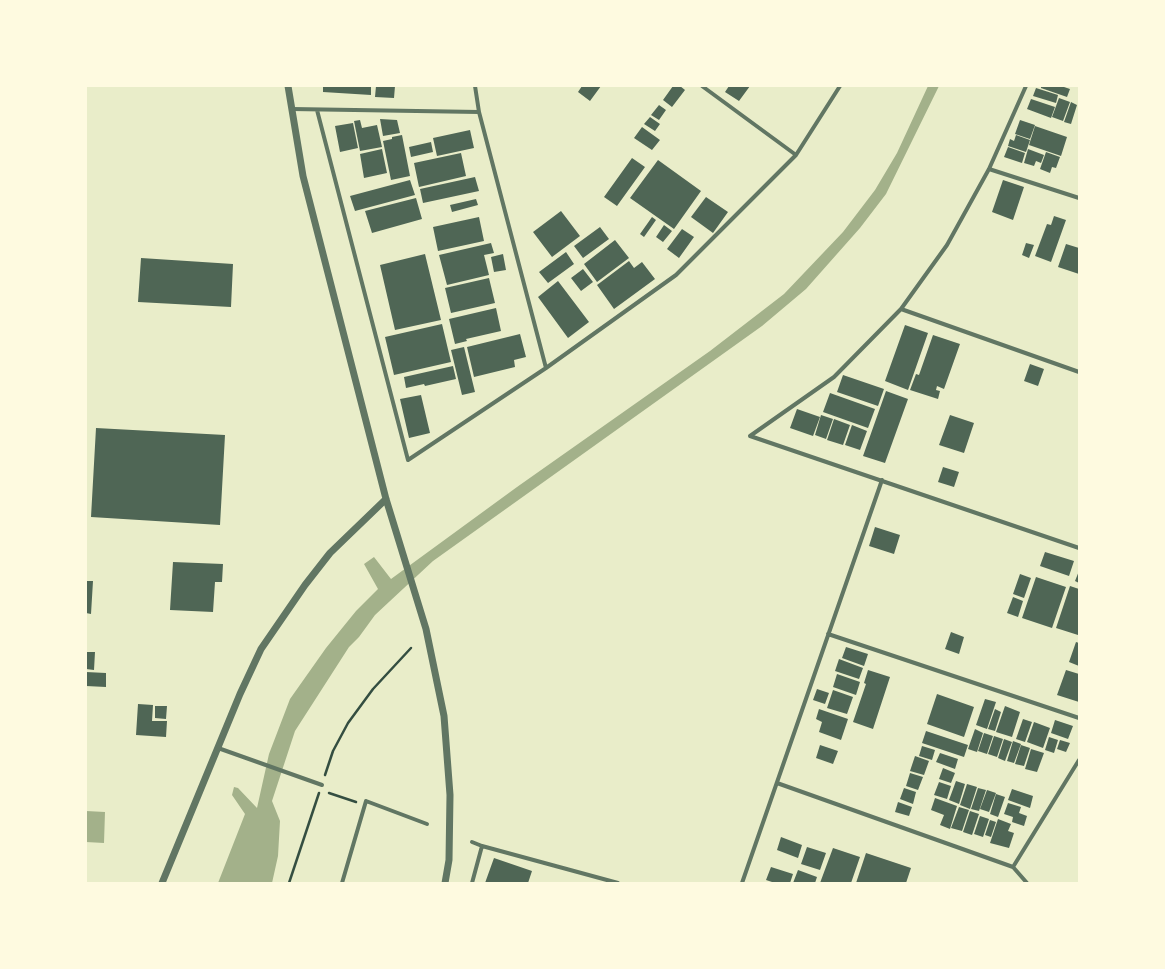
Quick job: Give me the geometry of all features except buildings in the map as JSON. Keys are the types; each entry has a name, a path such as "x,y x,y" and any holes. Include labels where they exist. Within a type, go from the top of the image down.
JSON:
{"street":[{"path":"288,86 303,176 386,499 395,522 426,629 444,716 450,795 449,860 445,883"},
{"path":"476,86 480,112 546,368"},
{"path":"702,86 796,155"},
{"path":"317,110 408,460 546,368 676,275 796,155 840,86"},
{"path":"1026,86 989,169 947,245 901,309 834,377 750,436 1079,548"},
{"path":"292,109 480,112"},
{"path":"989,169 1079,198"},
{"path":"901,309 1079,372"},
{"path":"742,883 882,480"},
{"path":"162,883 261,649 305,585 330,553 386,499"},
{"path":"828,634 1079,718"},
{"path":"218,748 321,787"},
{"path":"1013,867 1079,760"},
{"path":"777,783 1013,867 1027,883"},
{"path":"342,883 366,801 427,824"},
{"path":"472,842 618,883"},
{"path":"472,883 482,846"}],"path":[{"path":"289,883 332,751 348,723 374,689 411,648"},
{"path":"321,787 364,805"}],"shaded area":[{"path":"928,86 939,86 886,194 860,228 806,289 762,326 433,561 375,615 359,637 349,647 295,731 272,801 280,821 278,856 272,883 218,883 245,814 232,795 234,787 238,788 257,808 269,754 290,699 326,648 356,611 378,589 364,564 374,557 391,579 517,487 710,351 784,294 843,232 875,190 897,153"},
{"path":"86,811 105,812 104,843 86,842"}]}
